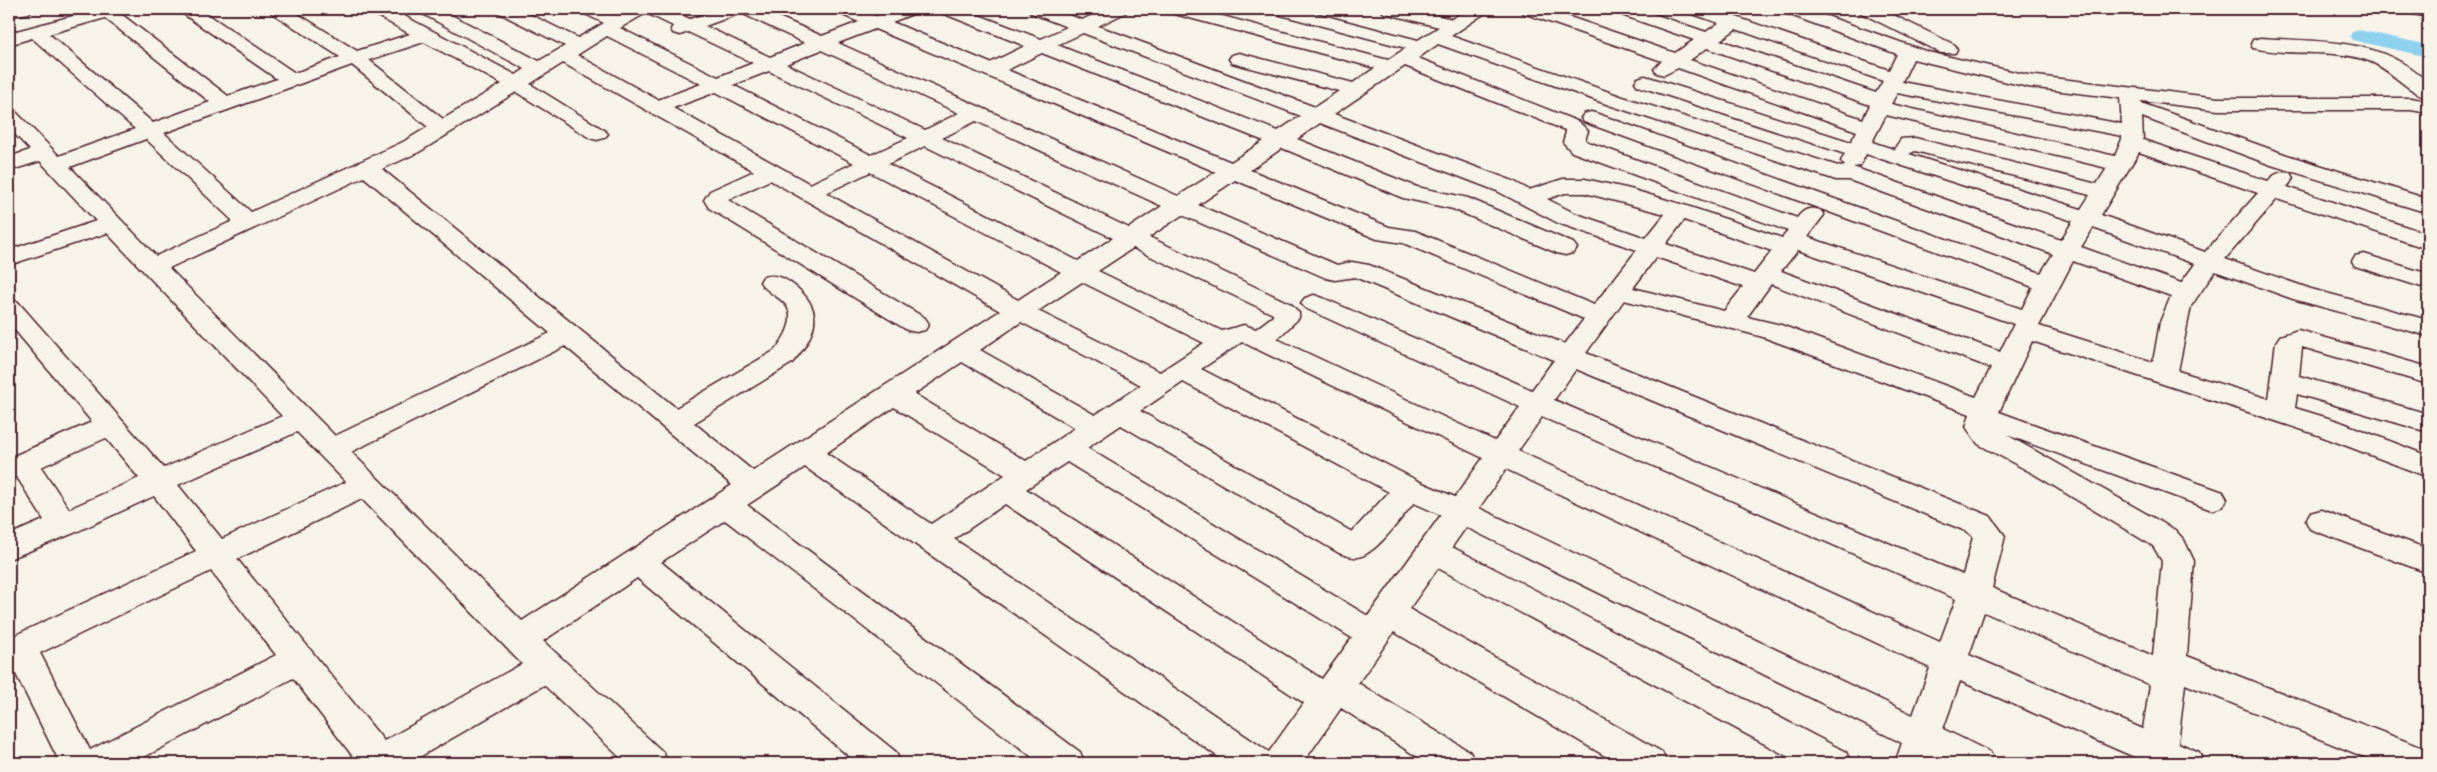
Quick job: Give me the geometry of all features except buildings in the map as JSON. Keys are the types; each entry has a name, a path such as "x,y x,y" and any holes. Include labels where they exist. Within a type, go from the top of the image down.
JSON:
{"street":[{"path":"9,12 23,9"},
{"path":"188,9 292,80"},
{"path":"278,9 355,58 442,128"},
{"path":"383,12 408,9"},
{"path":"427,9 539,68"},
{"path":"505,9 656,108 1019,311 1172,377 1408,489 1460,511 1918,750 1977,763"},
{"path":"589,9 639,44 1079,272 1223,342"},
{"path":"154,266 411,148 539,68 639,9"},
{"path":"652,9 771,63 923,138 1282,309 1286,313 1286,318 1259,340"},
{"path":"639,44 736,9"},
{"path":"746,9 824,42 1181,206 1335,273 1352,269 1360,270 1979,524 1988,536 1974,594 1918,750"},
{"path":"844,9 1232,172 1385,234 1407,236 1599,316"},
{"path":"656,108 908,9"},
{"path":"948,9 1282,140 1410,193 1460,203 1564,248"},
{"path":"1037,9 1505,186 1566,218 1650,247 1763,279 2007,364"},
{"path":"990,70 1119,9"},
{"path":"1177,9 1268,35 1422,47 1583,123 1822,201 2047,284"},
{"path":"1279,9 1305,12 1616,101 1845,174 2067,249 2186,294"},
{"path":"1390,9 1422,47"},
{"path":"519,640 1479,9"},
{"path":"1529,9 1676,61 1899,157 2086,218 2311,296 2428,328"},
{"path":"1622,9 1707,40 1886,93 2129,128 2294,164 2428,206"},
{"path":"1696,9 1735,21 1886,93 2129,128 2218,104 2382,103 2428,107"},
{"path":"1791,9 1908,51 2028,81"},
{"path":"1867,9 1949,50 2028,81 2129,128 2272,190 2428,242"},
{"path":"2415,9 2428,12"},
{"path":"9,39 113,10 225,104"},
{"path":"383,12 515,83 596,134"},
{"path":"1216,77 1236,64 1239,54 1305,12"},
{"path":"1735,21 1583,123 1577,131 1574,142 1580,147 1794,239 2164,375 2328,428 2428,467"},
{"path":"35,32 149,130 248,222"},
{"path":"9,164 50,158 149,130 426,35"},
{"path":"2260,44 2310,47 2374,56 2388,62 2428,91"},
{"path":"1730,321 1845,174 1908,51"},
{"path":"1239,59 1357,90"},
{"path":"1645,82 1862,141"},
{"path":"809,193 976,113"},
{"path":"9,116 207,323 519,640 650,763"},
{"path":"2129,128 2103,192 2047,284 1984,413 1980,427 1988,437 2044,467 2155,533 2173,548 2178,561 2169,670 2157,757"},
{"path":"1899,157 1908,144 1915,144 2103,192"},
{"path":"2164,375 2178,306 2209,262 2294,164"},
{"path":"366,168 752,486"},
{"path":"770,172 718,196 715,200 717,203 916,324"},
{"path":"1526,198 1573,185 1622,194 1679,211 1794,239"},
{"path":"1282,763 1599,316 1679,211"},
{"path":"9,258 113,223"},
{"path":"2364,261 2428,282"},
{"path":"674,422 783,357 791,348 798,335 803,315 801,308 796,301 772,282"},
{"path":"1617,292 1806,343 2212,499"},
{"path":"1314,304 1974,594 2403,760"},
{"path":"9,307 160,483 299,659 378,763 546,667"},
{"path":"931,539 1223,342 1238,333 1244,333 1501,455 2157,757 2186,763"},
{"path":"332,449 568,334"},
{"path":"2281,412 2289,342 2298,338 2428,376"},
{"path":"960,350 1108,420 1350,546 1360,544 1408,489"},
{"path":"2285,381 2428,423"},
{"path":"893,394 1016,482 1331,694 1456,763"},
{"path":"9,548 160,483 302,418"},
{"path":"63,525 16,466 111,425"},
{"path":"1066,448 1381,624 1649,763"},
{"path":"804,452 1256,763"},
{"path":"78,763 14,650 218,556 367,484"},
{"path":"725,504 1067,763"},
{"path":"2321,521 2428,561"},
{"path":"1432,551 1833,763"},
{"path":"638,561 883,763"},
{"path":"99,763 299,659"}],"waterway":[{"path":"2359,36 2428,51"}]}
